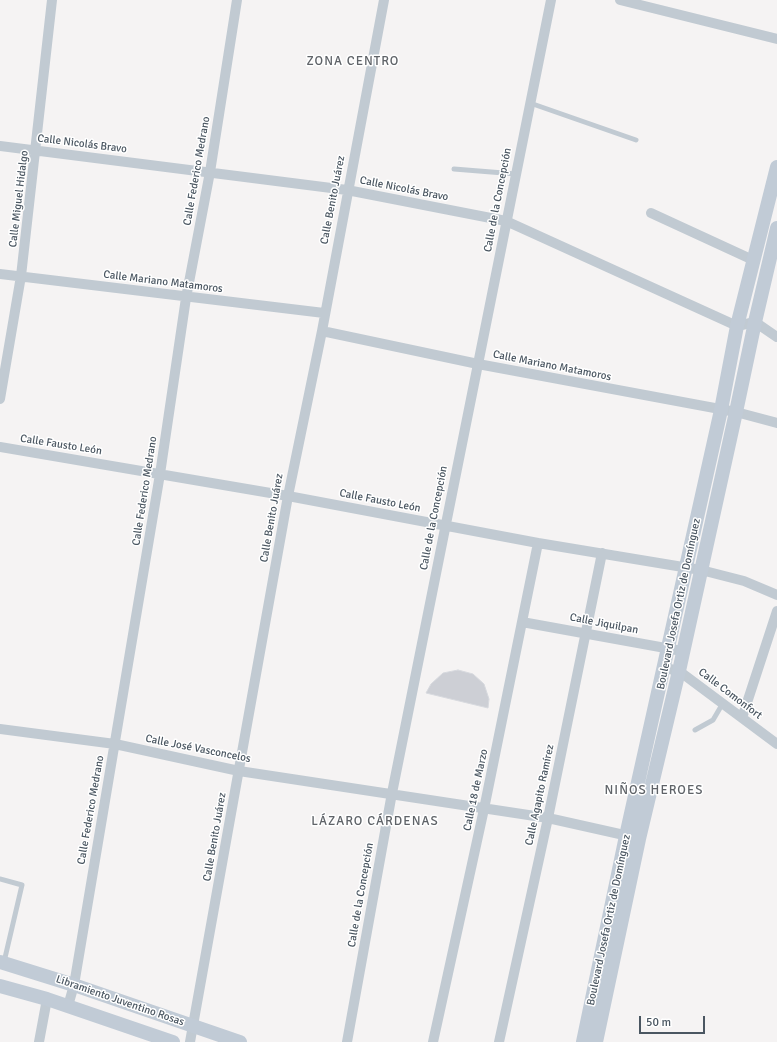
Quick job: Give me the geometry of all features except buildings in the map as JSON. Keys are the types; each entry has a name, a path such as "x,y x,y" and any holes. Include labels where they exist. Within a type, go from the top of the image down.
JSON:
{"street":[{"name":"Calle Miguel Hidalgo","path":"0,399 22,276 37,150 52,0"},
{"name":"Calle Federico Medrano","path":"68,1006 74,984 115,744 160,474 186,298 210,172 237,0"},
{"name":"Calle Benito Juárez","path":"190,1042 288,496 322,331 347,190 384,0"},
{"name":"Calle de la Concepción","path":"347,1042 392,793 444,526 551,0"},
{"path":"620,0 777,39"},
{"name":"Calle Nicolás Bravo","path":"0,146 347,190 506,221 737,326"},
{"name":"Boulevard Josefa Ortiz de Domínguez","path":"694,569 737,326 777,166"},
{"path":"651,213 754,260"},
{"name":"Boulevard Josefa Ortiz de Domínguez","path":"583,1042 672,669 694,569 736,412 754,322 777,228"},
{"name":"Calle Mariano Matamoros","path":"0,274 186,298 324,313"},
{"path":"737,326 754,322 777,337"},
{"name":"Calle Mariano Matamoros","path":"322,331 478,364 736,412 777,423"},
{"name":"Calle Fausto León","path":"0,447 288,496 538,543 694,569 744,581 777,594"},
{"name":"Calle 18 de Marzo","path":"433,1042 484,810 538,543"},
{"name":"Calle Agapito Ramírez","path":"499,1042 548,818 602,553"},
{"path":"742,718 777,611"},
{"name":"Calle Jiquilpan","path":"522,622 587,632 676,650"},
{"name":"Calle Comonfort","path":"672,669 722,703 777,744"},
{"name":"Calle José Vasconcelos","path":"0,729 115,744 239,770 392,793 484,810 548,818 632,837"},
{"name":"Boulevard Josefa Ortiz de Domínguez","path":"596,1042 632,837"},
{"name":"Libramiento Juventino Rosas","path":"2,963 74,984 240,1042"},
{"name":"Libramiento Juventino Rosas","path":"0,986 47,999 173,1042"},
{"path":"39,1042 47,999"}],"lane":[{"path":"530,103 636,140"},
{"path":"454,169 516,174"},
{"path":"695,730 713,720 722,703"},
{"path":"0,879 22,885 2,963"}],"district":[{"name":"ZONA CENTRO","path":"353,62"},
{"name":"NIÑOS HEROES","path":"654,791"},
{"name":"LÁZARO CÁRDENAS","path":"375,822"}]}
